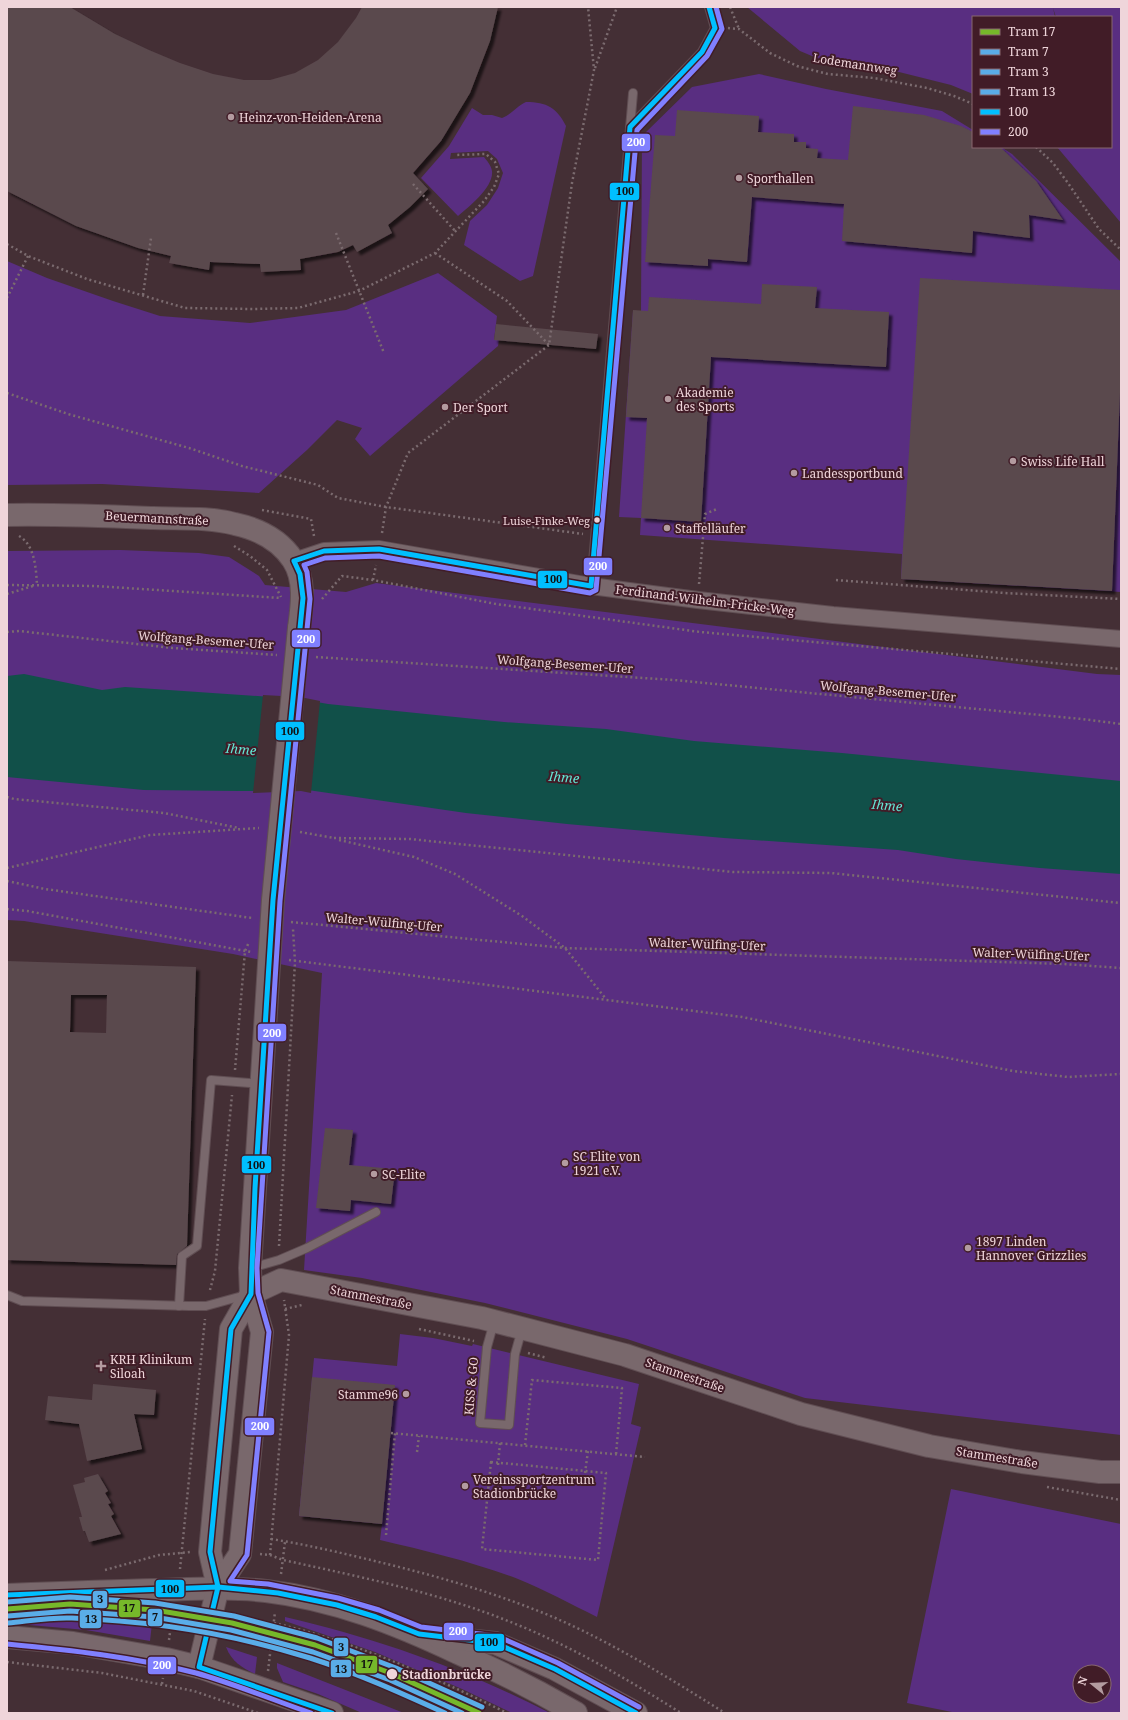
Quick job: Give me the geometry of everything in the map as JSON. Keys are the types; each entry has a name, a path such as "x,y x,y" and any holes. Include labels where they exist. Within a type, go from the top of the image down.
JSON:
{"street":[{"name":"Beuermannstraße","path":"11,524 57,514 180,518 235,523 271,538 283,548 294,561"},
{"name":"Ferdinand-Wilhelm-Fricke-Weg","path":"294,561 324,551 379,549 591,586 698,600 833,615 1121,639"},
{"path":"199,1667 218,1587 240,1554 262,1332 250,1294 250,1268 273,900 303,598 300,574 294,561"},
{"name":"Stammestraße","path":"250,1294 281,1280 494,1321 625,1355 801,1414 929,1446 1022,1462 1100,1472 1121,1472"},
{"path":"218,1587 210,1552 231,1329 250,1294"},
{"path":"7,1595 218,1587 278,1593 337,1605 419,1634 522,1682 576,1713"},
{"path":"419,1634 495,1643 555,1669 636,1713"},
{"path":"7,1637 73,1643 166,1658 199,1667 332,1713"}],"lane":[{"path":"630,127 702,52 714,28 709,7"},
{"path":"591,586 633,93"},
{"path":"179,1306 182,1256 197,1246 211,1080 262,1084"},
{"path":"250,1268 279,1260 307,1248 376,1212"},
{"path":"7,1295 22,1301 206,1306 250,1294"},
{"name":"KISS & GO","path":"494,1321 487,1347 480,1423 509,1425 516,1354 522,1328"}],"path":[{"path":"588,7 594,70"},
{"path":"386,507 408,453 549,345 572,183 594,70 617,7"},
{"path":"714,28 739,29 730,7"},
{"name":"Lodemannweg","path":"739,29 770,52 797,66 828,74 874,78 927,88 954,96 972,104"},
{"path":"1037,148 1053,163 1099,229 1121,250"},
{"path":"7,244 28,256 87,279 185,308 298,308 359,291 435,253 484,201 494,187 499,174 495,162 486,154 455,155"},
{"path":"413,184 456,232"},
{"path":"336,233 384,353"},
{"path":"143,295 151,238"},
{"path":"435,253 507,301 549,345"},
{"path":"7,298 28,256"},
{"path":"7,393 68,414 189,448 242,466 318,484 338,498 386,507 596,535"},
{"path":"698,600 706,514 717,509"},
{"path":"11,524 26,540 36,564 37,585"},
{"path":"7,585 95,586 281,598 267,570 250,556 232,545"},
{"path":"322,599 342,576 373,580 496,604 700,632 1121,669"},
{"path":"836,580 1005,594 1121,599"},
{"path":"7,594 37,585"},
{"name":"Wolfgang-Besemer-Ufer","path":"7,632 19,631 173,648 284,655"},
{"name":"Wolfgang-Besemer-Ufer","path":"308,657 674,680 1121,724"},
{"path":"7,797 14,800 164,813 243,829 150,835 7,868"},
{"path":"314,834 414,857 455,874 522,916 566,948 606,999"},
{"path":"334,838 410,839 733,872 831,873 1121,903"},
{"path":"7,881 45,889 254,918"},
{"path":"7,909 27,911 245,950 234,1082 215,1271 206,1306 182,1552 162,1684"},
{"path":"293,915 295,962"},
{"name":"Walter-Wülfing-Ufer","path":"293,922 566,948 1064,964 1121,968"},
{"path":"269,955 295,962 606,999 742,1017 1013,1071 1068,1078 1121,1074"},
{"path":"525,1445 532,1380 562,1382 622,1388 616,1454"},
{"path":"391,1433 645,1457"},
{"path":"386,1535 396,1434"},
{"path":"418,1452 419,1436"},
{"path":"498,1464 500,1443"},
{"path":"586,1472 588,1451"},
{"path":"490,1462 498,1464 606,1473 598,1560 482,1549 490,1462"},
{"path":"271,1540 324,1549 412,1570 500,1596 554,1618 629,1656 724,1713"},
{"path":"266,1690 285,1542"},
{"path":"274,1623 295,1628 380,1657 440,1681 507,1713"},
{"path":"271,1643 321,1660"},
{"path":"7,1662 102,1673 194,1690 258,1713"}],"shaded area":[{"path":"747,7 1121,7 1121,223 1058,148 1112,148 1112,16 1056,16 1053,8 1055,16 972,16 972,94 951,85 887,69 831,64 800,51"},
{"path":"759,74 826,89 942,111 972,129 972,148 1003,148 1012,154 1121,262 1121,592 901,579 902,554 640,535 641,518 619,517 633,311 641,311 642,136 692,87"},
{"path":"526,102 540,103 555,110 566,126 533,276 520,281 464,245 470,221 487,205 498,188 503,173 497,159 488,151 451,153 450,159 484,157 490,165 492,171 492,177 485,190 458,216 421,178 449,146 472,108 483,115 492,115 502,118"},
{"path":"7,261 47,278 160,316 250,323 346,310 438,273 497,316 494,340 499,340 498,346 370,456 355,439 362,428 337,420 307,450 259,493 102,484 7,485"},
{"path":"120,550 199,553 229,557 259,576 265,585 346,592 376,583 1097,674 1121,675 1121,1435 805,1398 627,1339 485,1303 362,1278 304,1270 322,973 233,954 24,921 7,920 7,551"},
{"name":"Vereinssportzentrum Stadionbrücke","path":"400,1334 433,1338 472,1346 473,1344 639,1384 631,1424 641,1427 597,1617 518,1579 450,1557 380,1540 382,1524 299,1516 314,1358 397,1366"},
{"path":"951,1489 1121,1524 1121,1713 957,1713 907,1703"},
{"path":"155,1597 150,1641 86,1630 7,1623 7,1602"},
{"path":"285,1617 387,1645 453,1669 518,1697 550,1713 512,1713 462,1689 375,1652 285,1621"},
{"path":"226,1647 257,1657 255,1674 238,1664 231,1657"},
{"path":"277,1663 404,1713 362,1713 318,1694 283,1682 277,1668"}],"water":[{"name":"Ihme","path":"24,674 102,690 125,687 300,699 328,704 504,722 606,729 694,741 842,753 1121,781 1121,874 1040,868 956,859 898,850 724,838 567,824 466,813 301,789 287,791 144,790 7,777 7,676"}],"pier":[{"path":"263,695 300,697 320,701 311,793 301,791 253,793"}],"building":[{"name":"Heinz-von-Heiden-Arena","path":"7,7 70,7 115,34 180,63 213,74 244,80 270,80 295,73 318,60 338,42 356,18 362,7 498,7 490,41 470,93 441,141 413,173 428,189 410,207 388,225 392,233 357,252 353,245 338,252 300,259 301,270 261,272 260,264 210,262 209,270 169,263 171,256 138,248 76,226 7,191"},
{"path":"853,106 924,115 961,126 972,132 972,148 1001,148 1036,181 1063,220 1029,215 1030,238 973,231 972,253 842,241 844,204 752,197 747,262 708,259 708,266 645,262 655,135 675,136 677,110 759,116 758,132 794,134 794,142 806,142 806,148 818,149 817,158 848,160"},
{"name":"Swiss Life Hall","path":"920,278 1121,290 1121,368 1112,591 901,579"},
{"name":"Akademie des Sports","path":"762,284 817,287 815,308 889,312 886,367 711,357 701,522 641,518 647,418 626,417 633,310 648,311 649,297 761,304"},
{"path":"496,324 598,334 596,349 494,340"},
{"path":"7,961 196,967 187,1246 177,1254 176,1265 7,1260","holes":["71,995 107,995 106,1033 70,1032"]},
{"name":"SC-Elite","path":"325,1128 353,1130 349,1165 395,1169 391,1204 351,1200 350,1211 316,1208"},
{"path":"312,1377 395,1385 382,1524 299,1516"},
{"path":"93,1384 156,1390 154,1415 134,1414 142,1449 87,1461 79,1424 45,1420 48,1396 92,1400"},
{"path":"98,1474 108,1491 105,1493 111,1503 108,1504 114,1514 111,1516 121,1534 89,1542 85,1531 83,1531 79,1517 82,1517 73,1485 85,1482 84,1478"}],"tram line":[{"name":"3","path":"7,1602 70,1597 155,1603 234,1616 317,1638 396,1668 482,1707"},
{"name":"17","path":"7,1609 70,1604 155,1610 232,1623 315,1645 393,1674 479,1713"},
{"name":"7","path":"8,1616 70,1611 154,1617 231,1630 313,1652 390,1680 462,1713"},
{"name":"13","path":"8,1623 56,1618 132,1622 192,1630 252,1642 310,1658 345,1670 445,1713"}],"transit line":[{"name":"100","path":"332,1713 199,1667 218,1587 210,1552 231,1329 251,1294 255,1188 273,900 303,598 300,574 294,561 324,551 379,549 591,586 630,127 702,52 715,28 709,7"},
{"name":"200","path":"639,1707 558,1663 497,1636 421,1627 379,1610 338,1598 268,1584 230,1581 247,1555 269,1332 258,1293 257,1268 280,901 310,599 307,572 304,565 325,558 379,556 590,593 596,590 637,130 707,56 722,29 716,7"},
{"name":"100","path":"7,1595 218,1587 278,1593 337,1605 376,1617 419,1634 495,1643 555,1669 636,1713"},
{"name":"200","path":"7,1644 102,1655 173,1667 225,1682 311,1713"}],"place":[{"name":"Heinz-von-Heiden-Arena","path":"231,117"},
{"name":"Sporthallen","path":"739,178"},
{"name":"Akademie des Sports","path":"668,399"},
{"name":"Der Sport","path":"445,407"},
{"name":"Swiss Life Hall","path":"1013,461"},
{"name":"Landessportbund","path":"794,473"},
{"name":"Luise-Finke-Weg","path":"597,520"},
{"name":"Staffelläufer","path":"667,528"},
{"name":"SC Elite von 1921 e.V.","path":"565,1163"},
{"name":"SC-Elite","path":"374,1174"},
{"name":"1897 Linden Hannover Grizzlies","path":"968,1248"},
{"name":"KRH Klinikum Siloah","path":"101,1366"},
{"name":"Stamme96","path":"406,1394"},
{"name":"Vereinssportzentrum Stadionbrücke","path":"465,1486"},
{"name":"Stadionbrücke","path":"392,1674"}]}
